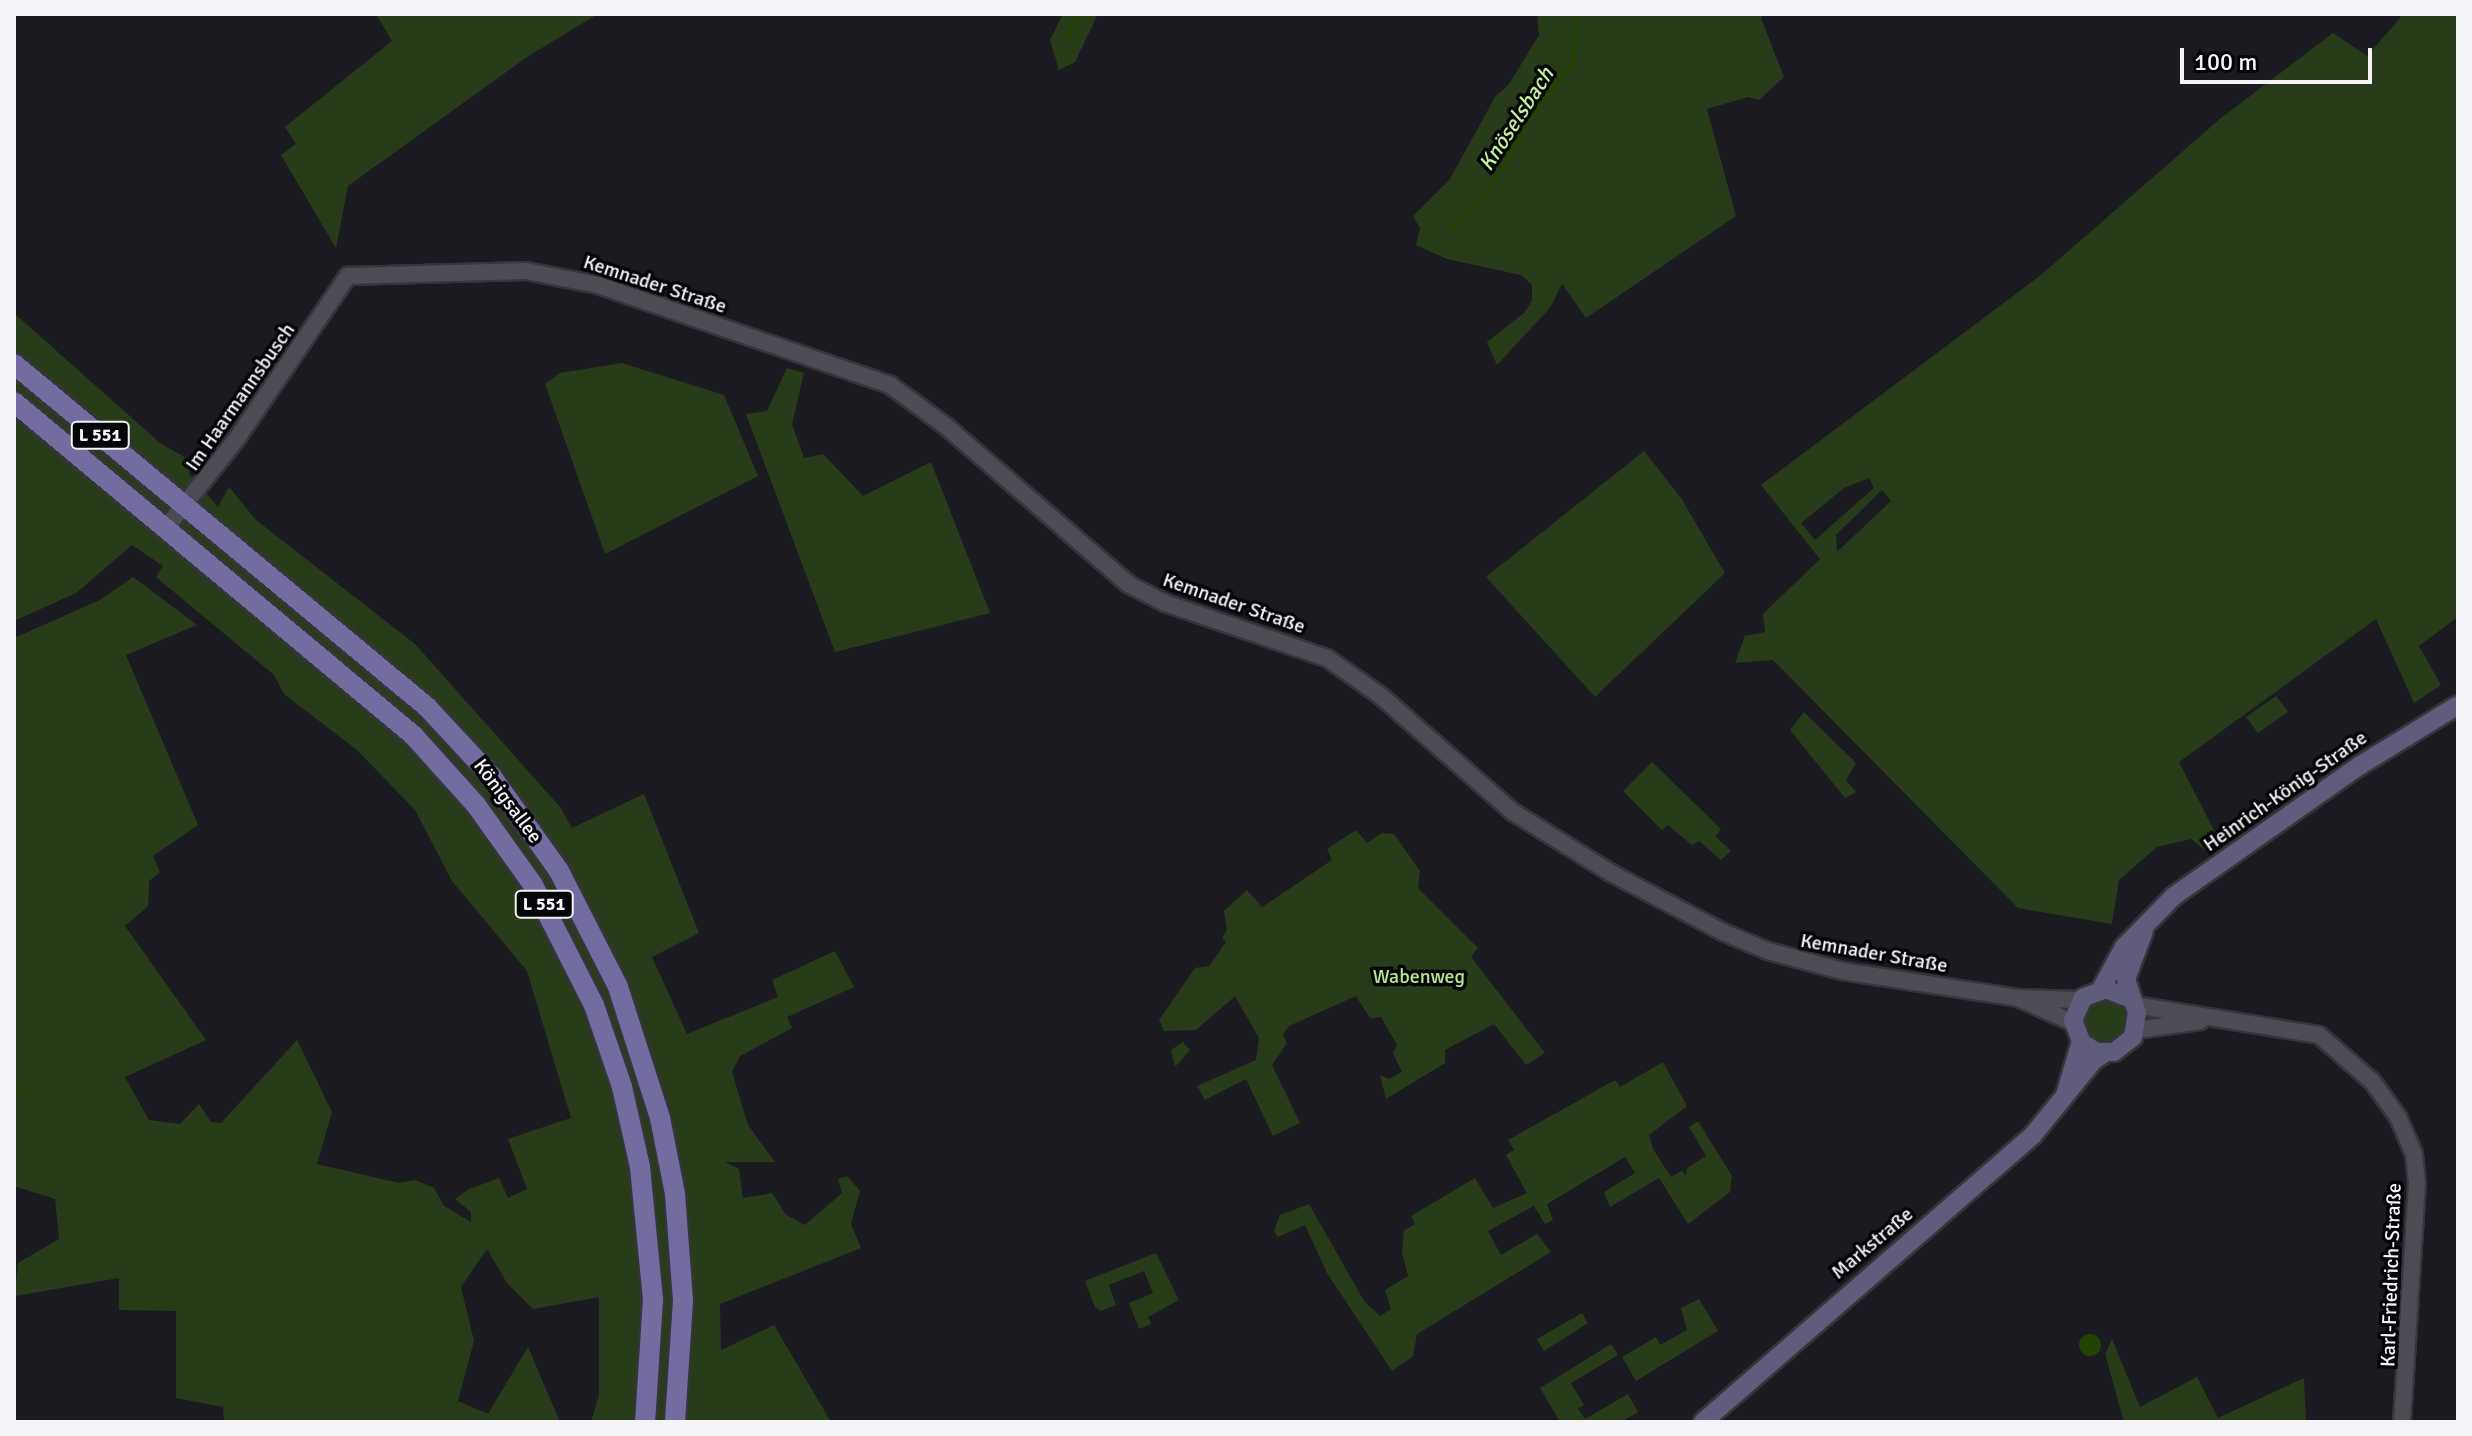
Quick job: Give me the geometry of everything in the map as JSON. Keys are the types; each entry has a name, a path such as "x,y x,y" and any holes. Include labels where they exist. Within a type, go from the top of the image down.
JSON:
{"main road":[{"name":"Königsallee","path":"14,364 453,733 514,806 579,906 635,1031 672,1179 683,1301 675,1422"},
{"name":"Königsallee","path":"14,402 413,735 498,833 555,924 610,1048 640,1167 653,1299 645,1422"},
{"name":"Heinrich-König-Straße","path":"2101,989 2124,947 2189,884 2359,766 2458,705"},
{"name":"Heinrich-König-Straße","path":"2132,1002 2126,979 2146,925"},
{"path":"2101,989 2132,1002 2137,1030 2124,1047 2105,1053 2081,1041 2074,1023 2081,1000 2101,989"},
{"name":"Markstraße","path":"2065,1095 2081,1041"},
{"name":"Markstraße","path":"1703,1422 2033,1135 2094,1060 2105,1053"}],"street":[{"name":"Kemnader Straße","path":"340,285 352,275 473,270 556,275 857,370 920,406 1128,584 1190,612 1327,658 1381,696 1513,812 1695,919 1812,965 2018,998 2081,1000"},
{"name":"Im Haarmannsbusch","path":"166,528 186,506 340,285"},
{"name":"Kemnader Straße","path":"2018,998 2074,1023"},
{"name":"Karl-Friedrich-Straße","path":"2132,1002 2210,1020 2319,1035 2372,1081 2398,1117 2414,1154 2417,1183 2402,1422"},
{"name":"Karl-Friedrich-Straße","path":"2137,1030 2210,1020"}],"green space":[{"path":"376,14 598,14 527,57 348,186 336,248 281,155 296,144 285,127 392,41"},
{"path":"1063,14 1098,14 1075,62 1059,70 1050,40"},
{"path":"1537,14 1764,14 1761,18 1784,77 1759,100 1748,97 1707,109 1736,216 1586,318 1562,284 1550,308 1497,365 1487,342 1524,313 1532,301 1532,285 1521,275 1447,259 1416,245 1420,228 1413,216 1450,179 1495,97 1509,84 1539,35"},
{"path":"2397,14 2458,14 2458,617 2419,646 2441,685 2414,703 2376,619 2179,762 2220,842 2207,852 2191,839 2157,847 2119,880 2112,924 2018,908 1773,660 1735,663 1745,636 1765,632 1763,614 1820,559 1761,485 2041,275 2221,118 2333,33 2367,56 2401,17","holes":["1869,478 1874,488 1815,540 1801,523 1844,488","1882,490 1891,501 1837,552 1836,535"]},
{"path":"14,313 160,443 195,463 189,474 218,507 229,487 256,520 415,644 560,807 572,828 644,794 699,933 652,957 687,1034 778,997 772,980 835,951 854,987 787,1017 792,1028 740,1056 732,1072 748,1125 775,1162 725,1162 739,1169 743,1198 772,1193 786,1215 805,1225 842,1193 838,1179 847,1176 860,1191 851,1224 861,1248 720,1304 721,1350 774,1325 831,1422 591,1422 599,1395 599,1297 533,1309 507,1283 487,1249 461,1287 474,1341 458,1401 488,1414 528,1347 560,1422 224,1422 223,1407 176,1398 176,1311 119,1310 119,1278 15,1296 18,1263 59,1239 55,1199 14,1186 14,638 100,600 133,577 197,625 126,655 198,825 153,856 160,872 149,881 148,906 125,926 206,1040 125,1077 149,1120 180,1124 199,1104 211,1122 221,1123 297,1040 332,1112 317,1164 399,1183 415,1180 434,1188 444,1206 471,1222 471,1212 455,1199 469,1189 499,1178 508,1198 527,1189 508,1139 571,1118 527,971 452,881 415,810 357,750 284,694 274,675 156,577 163,566 132,545 76,593 14,621"},
{"path":"622,363 724,395 758,476 605,554 545,384 560,373"},
{"path":"787,368 804,373 792,424 804,458 823,454 863,496 931,462 990,613 835,652 746,414 767,411"},
{"path":"1644,451 1681,498 1725,573 1595,697 1486,577"},
{"path":"2276,696 2288,712 2258,733 2246,717"},
{"path":"1804,712 1856,763 1846,780 1856,792 1845,798 1790,730"},
{"path":"1652,762 1721,829 1715,836 1731,851 1721,860 1699,841 1692,845 1668,825 1662,830 1623,791"},
{"name":"Wabenweg","path":"1356,830 1367,843 1382,833 1394,834 1420,871 1418,888 1478,948 1471,957 1545,1053 1526,1065 1494,1024 1445,1050 1445,1063 1386,1099 1380,1075 1389,1079 1402,1072 1393,1053 1397,1045 1381,1017 1370,1018 1356,996 1289,1026 1283,1034 1287,1043 1272,1065 1300,1123 1273,1136 1246,1079 1205,1100 1197,1086 1256,1060 1259,1038 1235,996 1196,1030 1164,1031 1159,1020 1195,968 1209,966 1226,942 1222,938 1227,930 1224,911 1247,890 1262,907 1332,860 1327,849"},
{"path":"2100,996 2125,1003 2133,1022 2119,1044 2093,1044 2080,1021 2084,1008"},
{"path":"1183,1042 1190,1050 1175,1067 1171,1050"},
{"path":"1663,1062 1687,1106 1649,1135 1653,1149 1671,1177 1682,1171 1686,1176 1687,1168 1706,1156 1689,1127 1698,1121 1732,1176 1730,1192 1688,1224 1659,1178 1610,1207 1604,1192 1635,1173 1625,1157 1547,1204 1553,1220 1545,1224 1534,1206 1488,1231 1501,1255 1537,1234 1551,1252 1417,1334 1413,1356 1392,1371 1327,1273 1305,1225 1278,1237 1274,1231 1280,1215 1309,1204 1364,1301 1380,1316 1391,1309 1385,1290 1408,1276 1402,1252 1404,1230 1415,1224 1411,1216 1475,1178 1493,1208 1527,1193 1506,1155 1514,1150 1508,1140 1615,1080 1620,1087"},
{"path":"1156,1253 1179,1300 1148,1317 1151,1324 1139,1329 1129,1303 1153,1293 1144,1271 1109,1285 1116,1305 1101,1311 1095,1307 1085,1281"},
{"path":"1699,1299 1718,1331 1636,1381 1622,1357 1656,1337 1660,1345 1687,1330 1681,1308"},
{"path":"1582,1313 1588,1323 1544,1351 1537,1339"},
{"path":"2112,1339 2140,1407 2197,1377 2218,1418 2304,1378 2306,1422 2124,1422 2105,1354"},
{"path":"1611,1344 1618,1355 1571,1383 1584,1405 1578,1409 1585,1419 1628,1394 1638,1412 1621,1422 1560,1422 1540,1388"}],"shaded area":[{"path":"2090,1334 2098,1337 2101,1345 2098,1353 2090,1356 2082,1353 2079,1345 2082,1337"}],"waterway":[{"path":"1067,38 1078,14"},
{"name":"Knöselsbach","path":"1453,227 1484,198 1533,114 1573,63 1576,14"},
{"path":"14,1084 25,1094"}]}
